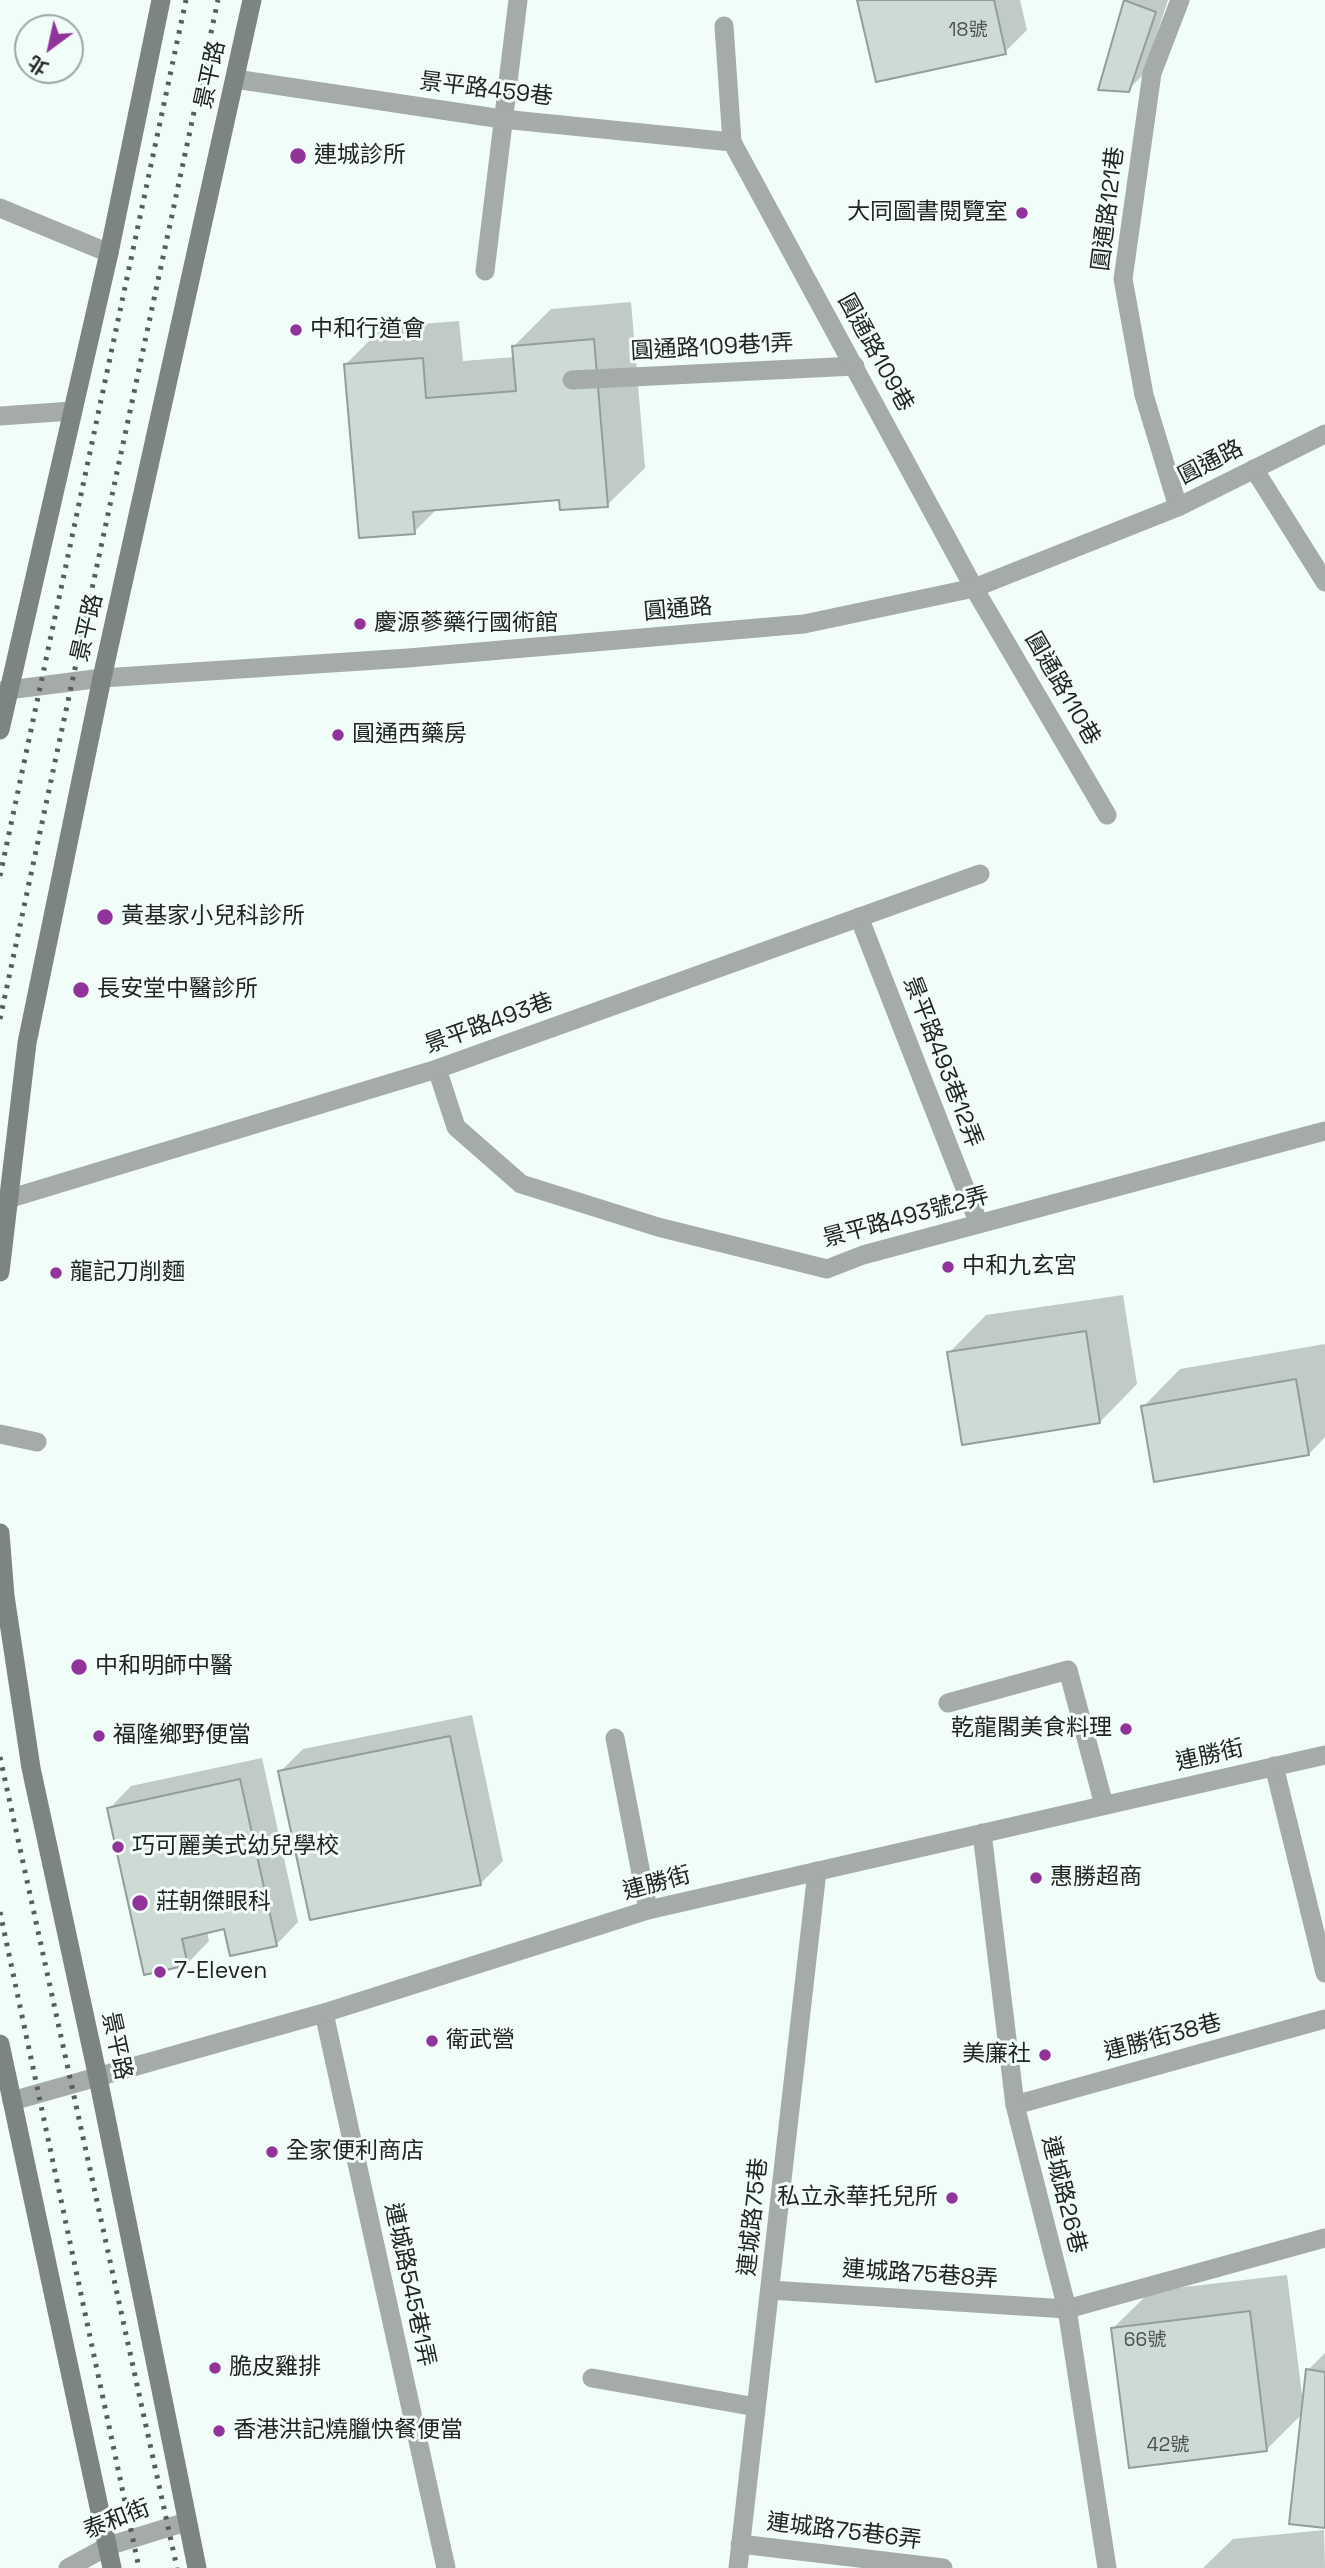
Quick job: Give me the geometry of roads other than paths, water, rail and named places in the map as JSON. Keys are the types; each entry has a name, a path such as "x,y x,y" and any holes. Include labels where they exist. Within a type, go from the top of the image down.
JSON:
{"main road":[{"path":"0,730 4,691 109,253 161,0"},
{"name":"景平路","path":"0,1272 27,1043 102,678 252,0"},
{"name":"景平路","path":"0,1533 5,1596 31,1768 98,2078 197,2568"},
{"path":"0,2044 112,2568"}],"street":[{"path":"485,271 518,0"},
{"name":"圓通路121巷","path":"1178,507 1144,395 1123,279 1152,73 1180,0"},
{"path":"724,26 732,142"},
{"name":"景平路459巷","path":"235,79 502,119 732,142"},
{"name":"圓通路109巷","path":"732,142 974,588"},
{"path":"0,208 109,253"},
{"name":"圓通路109巷1弄","path":"572,380 855,366"},
{"path":"0,416 72,411"},
{"name":"圓通路","path":"4,691 102,678 422,657 804,624 974,588 1178,507 1325,433"},
{"path":"1254,469 1325,582"},
{"name":"圓通路110巷","path":"974,588 1107,815"},
{"name":"景平路493巷","path":"8,1199 437,1069 980,874"},
{"name":"景平路493巷12弄","path":"859,917 979,1224"},
{"name":"景平路493號2弄","path":"437,1069 457,1127 521,1184 658,1227 827,1269 863,1255 1325,1131"},
{"path":"0,1434 37,1442"},
{"path":"948,1703 1068,1670 1104,1805"},
{"path":"614,1738 648,1910"},
{"name":"連勝街","path":"12,2101 324,2013 648,1910 1325,1755"},
{"path":"1275,1766 1325,1973"},
{"name":"連城路26巷","path":"982,1833 1015,2105 1067,2309 1107,2568"},
{"name":"連城路75巷","path":"738,2568 817,1871"},
{"name":"連城路545巷1弄","path":"324,2013 446,2568"},
{"name":"連勝街38巷","path":"1015,2105 1325,2019"},
{"path":"1067,2309 1325,2238"},
{"name":"連城路75巷8弄","path":"770,2290 1067,2309"},
{"path":"592,2378 757,2407"},
{"name":"泰和街","path":"68,2568 107,2546 186,2522"},
{"name":"連城路75巷6弄","path":"740,2544 943,2568"}],"railway":[{"path":"0,876 186,0"},
{"path":"0,1019 218,0"},
{"path":"0,1757 177,2568"},
{"path":"0,1912 139,2568"}],"place":[{"name":"連城診所","path":"298,156"},
{"name":"大同圖書閱覽室","path":"1022,213"},
{"name":"中和行道會","path":"296,330"},
{"name":"慶源蔘藥行國術館","path":"360,624"},
{"name":"圓通西藥房","path":"338,735"},
{"name":"黃基家小兒科診所","path":"105,917"},
{"name":"長安堂中醫診所","path":"81,990"},
{"name":"中和九玄宮","path":"948,1267"},
{"name":"龍記刀削麵","path":"56,1273"},
{"name":"中和明師中醫","path":"79,1667"},
{"name":"乾龍閣美食料理","path":"1126,1729"},
{"name":"福隆鄉野便當","path":"99,1736"},
{"name":"巧可麗美式幼兒學校","path":"118,1847"},
{"name":"惠勝超商","path":"1036,1878"},
{"name":"莊朝傑眼科","path":"140,1903"},
{"name":"7-Eleven","path":"160,1972"},
{"name":"衛武營","path":"432,2041"},
{"name":"美廉社","path":"1045,2055"},
{"name":"全家便利商店","path":"272,2152"},
{"name":"私立永華托兒所","path":"952,2198"},
{"name":"脆皮雞排","path":"215,2368"},
{"name":"香港洪記燒臘快餐便當","path":"219,2431"}]}
